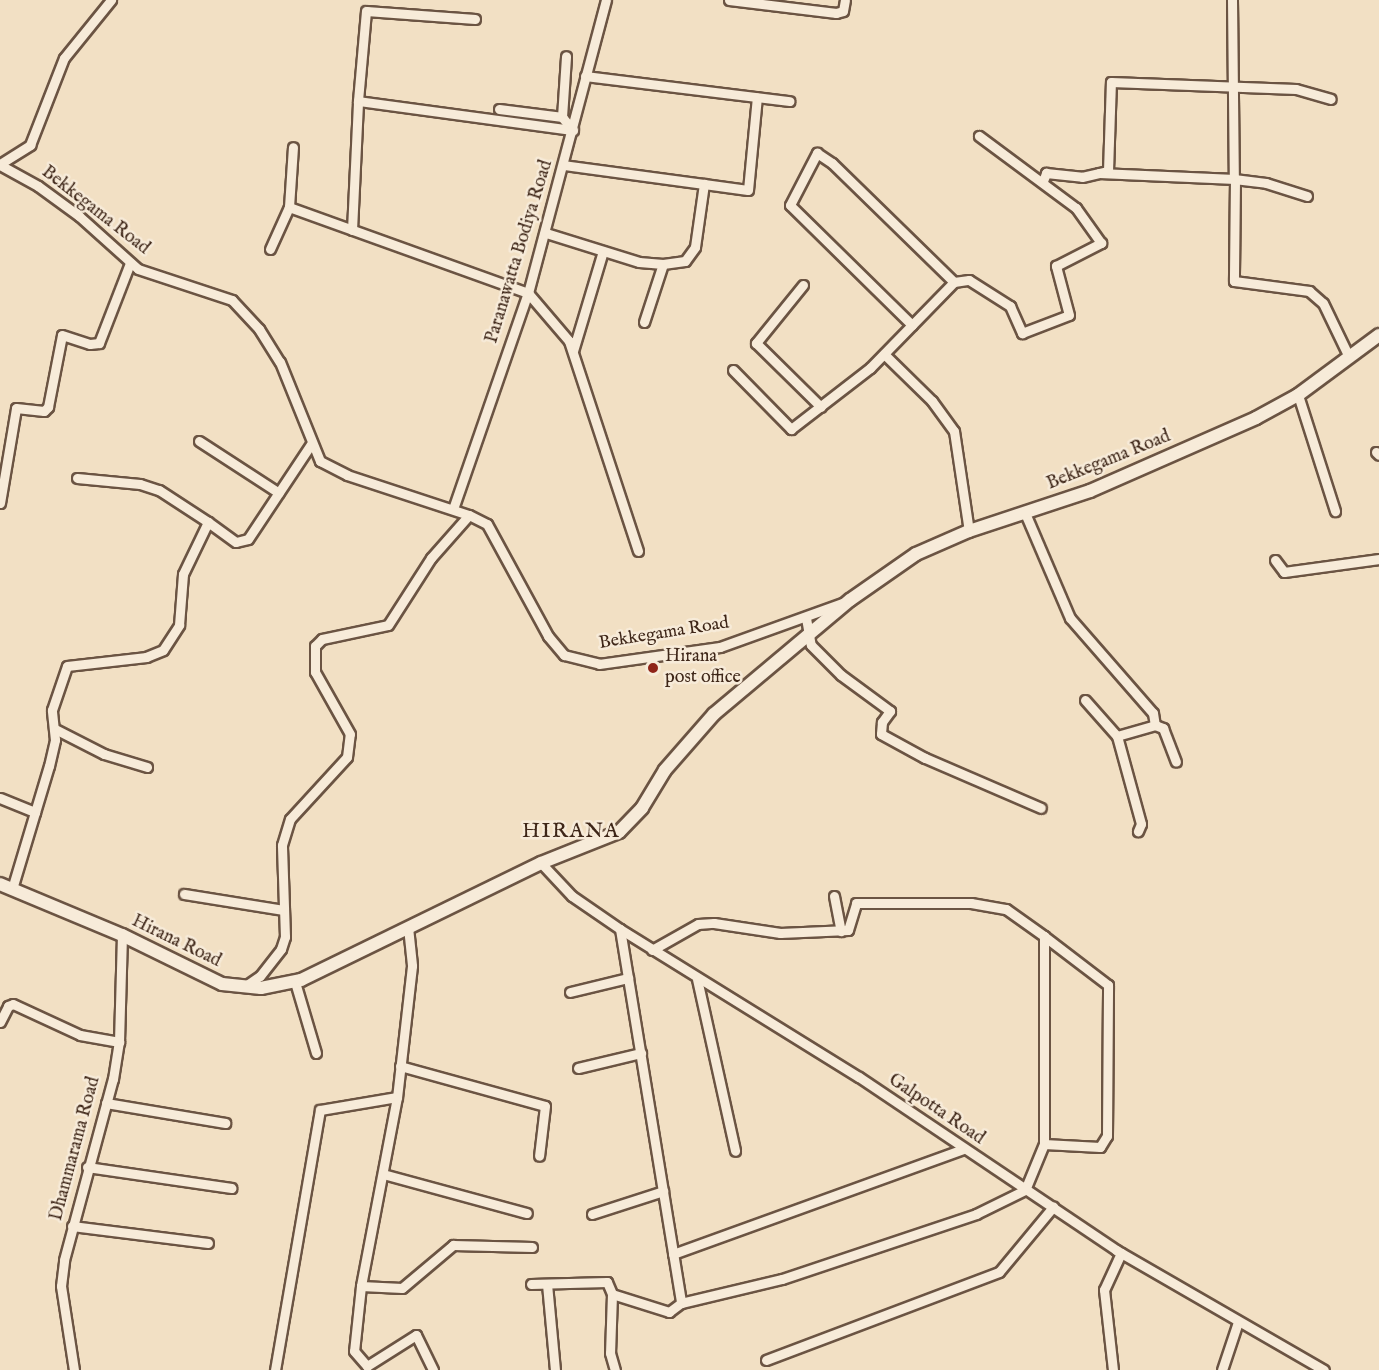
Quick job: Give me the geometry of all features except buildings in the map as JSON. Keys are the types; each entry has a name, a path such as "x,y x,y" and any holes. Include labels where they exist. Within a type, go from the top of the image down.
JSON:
{"street":[{"path":"0,164 30,145 64,58 111,0"},
{"name":"Paranawatta Bodiya Road","path":"453,509 528,293 546,233 606,0"},
{"path":"729,0 836,13 843,11 845,0"},
{"path":"1232,0 1236,87 1234,281 1310,291 1323,303 1349,357"},
{"path":"352,230 358,100 366,11 475,19"},
{"path":"562,117 566,56"},
{"path":"585,76 789,101"},
{"path":"1043,181 1046,173 1082,177 1108,171 1112,82 1296,89 1331,99"},
{"path":"564,165 748,190 757,97"},
{"path":"358,100 573,130"},
{"path":"500,109 562,117 573,130"},
{"path":"733,370 791,429 884,354 954,282 969,280 1010,306 1022,333 1069,315 1056,267 1101,243 1076,208 1043,181 979,136"},
{"path":"270,249 289,207 293,147"},
{"path":"912,325 790,205 817,153 832,163 954,282"},
{"name":"Bekkegama Road","path":"0,164 38,186 79,216 130,263 174,283 212,291 232,300 258,329 280,362 311,444 320,461 347,475 470,514 487,524 502,546 548,636 564,655 579,662 599,664 720,646 806,618 850,600 916,554 969,531 1090,491 1256,418 1298,395 1379,336"},
{"path":"1099,173 1235,179 1266,183 1306,196"},
{"path":"546,233 603,251 663,264 684,261 695,247 704,184"},
{"path":"289,207 528,293 548,313 573,351 638,552"},
{"path":"573,351 603,251"},
{"path":"0,503 4,463 16,408 44,411 48,407 62,335 90,344 99,343 130,263"},
{"path":"644,322 663,264"},
{"path":"803,285 756,343 821,407"},
{"path":"884,354 932,401 954,431 969,531"},
{"path":"1298,395 1335,512"},
{"path":"199,441 279,493"},
{"path":"77,478 149,487 243,543 311,444"},
{"path":"1025,513 1070,618 1153,714 1155,725"},
{"path":"244,987 260,975 282,949 284,910 282,846 290,819 347,757 350,734 315,672 315,646 322,639 388,625 431,558 470,514"},
{"path":"12,889 56,729 52,710 67,666 146,657 163,650 172,640 179,626 183,574 208,522"},
{"path":"1275,560 1280,570 1295,572 1379,559"},
{"name":"Hirana Road","path":"0,884 122,935 222,984 261,988 296,982 541,863 619,832 694,735 850,600"},
{"path":"806,618 811,645 841,675 890,711 882,722 881,734 915,753 1041,808"},
{"path":"1085,700 1117,736 1141,824 1138,831"},
{"path":"1117,736 1155,725 1162,728 1176,762"},
{"path":"56,729 104,754 147,767"},
{"path":"0,798 35,812"},
{"name":"Galpotta Road","path":"541,863 572,897 652,950 859,1077 1121,1253 1324,1370"},
{"path":"184,894 284,910"},
{"path":"834,897 840,931"},
{"path":"652,950 698,924 714,922 780,933 848,930 856,903 971,903 1005,909 1108,985 1107,1136 1100,1147 1044,1144"},
{"path":"408,927 412,966 397,1097 361,1286 354,1351 361,1364 373,1364 416,1335 433,1370"},
{"path":"620,929 681,1303"},
{"name":"Dhammarama Road","path":"74,1370 61,1286 72,1226 106,1103 119,1042 122,935"},
{"path":"612,1294 669,1312 681,1303 782,1279 975,1214 1025,1190 1044,1144 1044,936"},
{"path":"570,992 628,978"},
{"path":"697,979 735,1151"},
{"path":"296,982 316,1053"},
{"path":"0,1022 8,1006 13,1004 80,1035 119,1042"},
{"path":"578,1068 641,1053"},
{"path":"400,1066 545,1106 539,1156"},
{"path":"275,1370 320,1110 397,1097"},
{"path":"106,1103 225,1123"},
{"path":"673,1254 963,1149"},
{"path":"87,1167 231,1188"},
{"path":"383,1174 527,1213"},
{"path":"592,1214 663,1191"},
{"path":"766,1360 999,1272 1053,1207"},
{"path":"72,1226 208,1243"},
{"path":"361,1286 402,1288 453,1245 532,1247"},
{"path":"1113,1370 1104,1290 1121,1253"},
{"path":"531,1284 607,1282 612,1294 610,1353 615,1370"},
{"path":"547,1284 555,1370"},
{"path":"1222,1370 1238,1322"},
{"path":"1306,1359 1306,1370"}],"place":[{"name":"Hirana post office","path":"653,668"}],"district":[{"name":"HIRANA","path":"571,832"}]}
